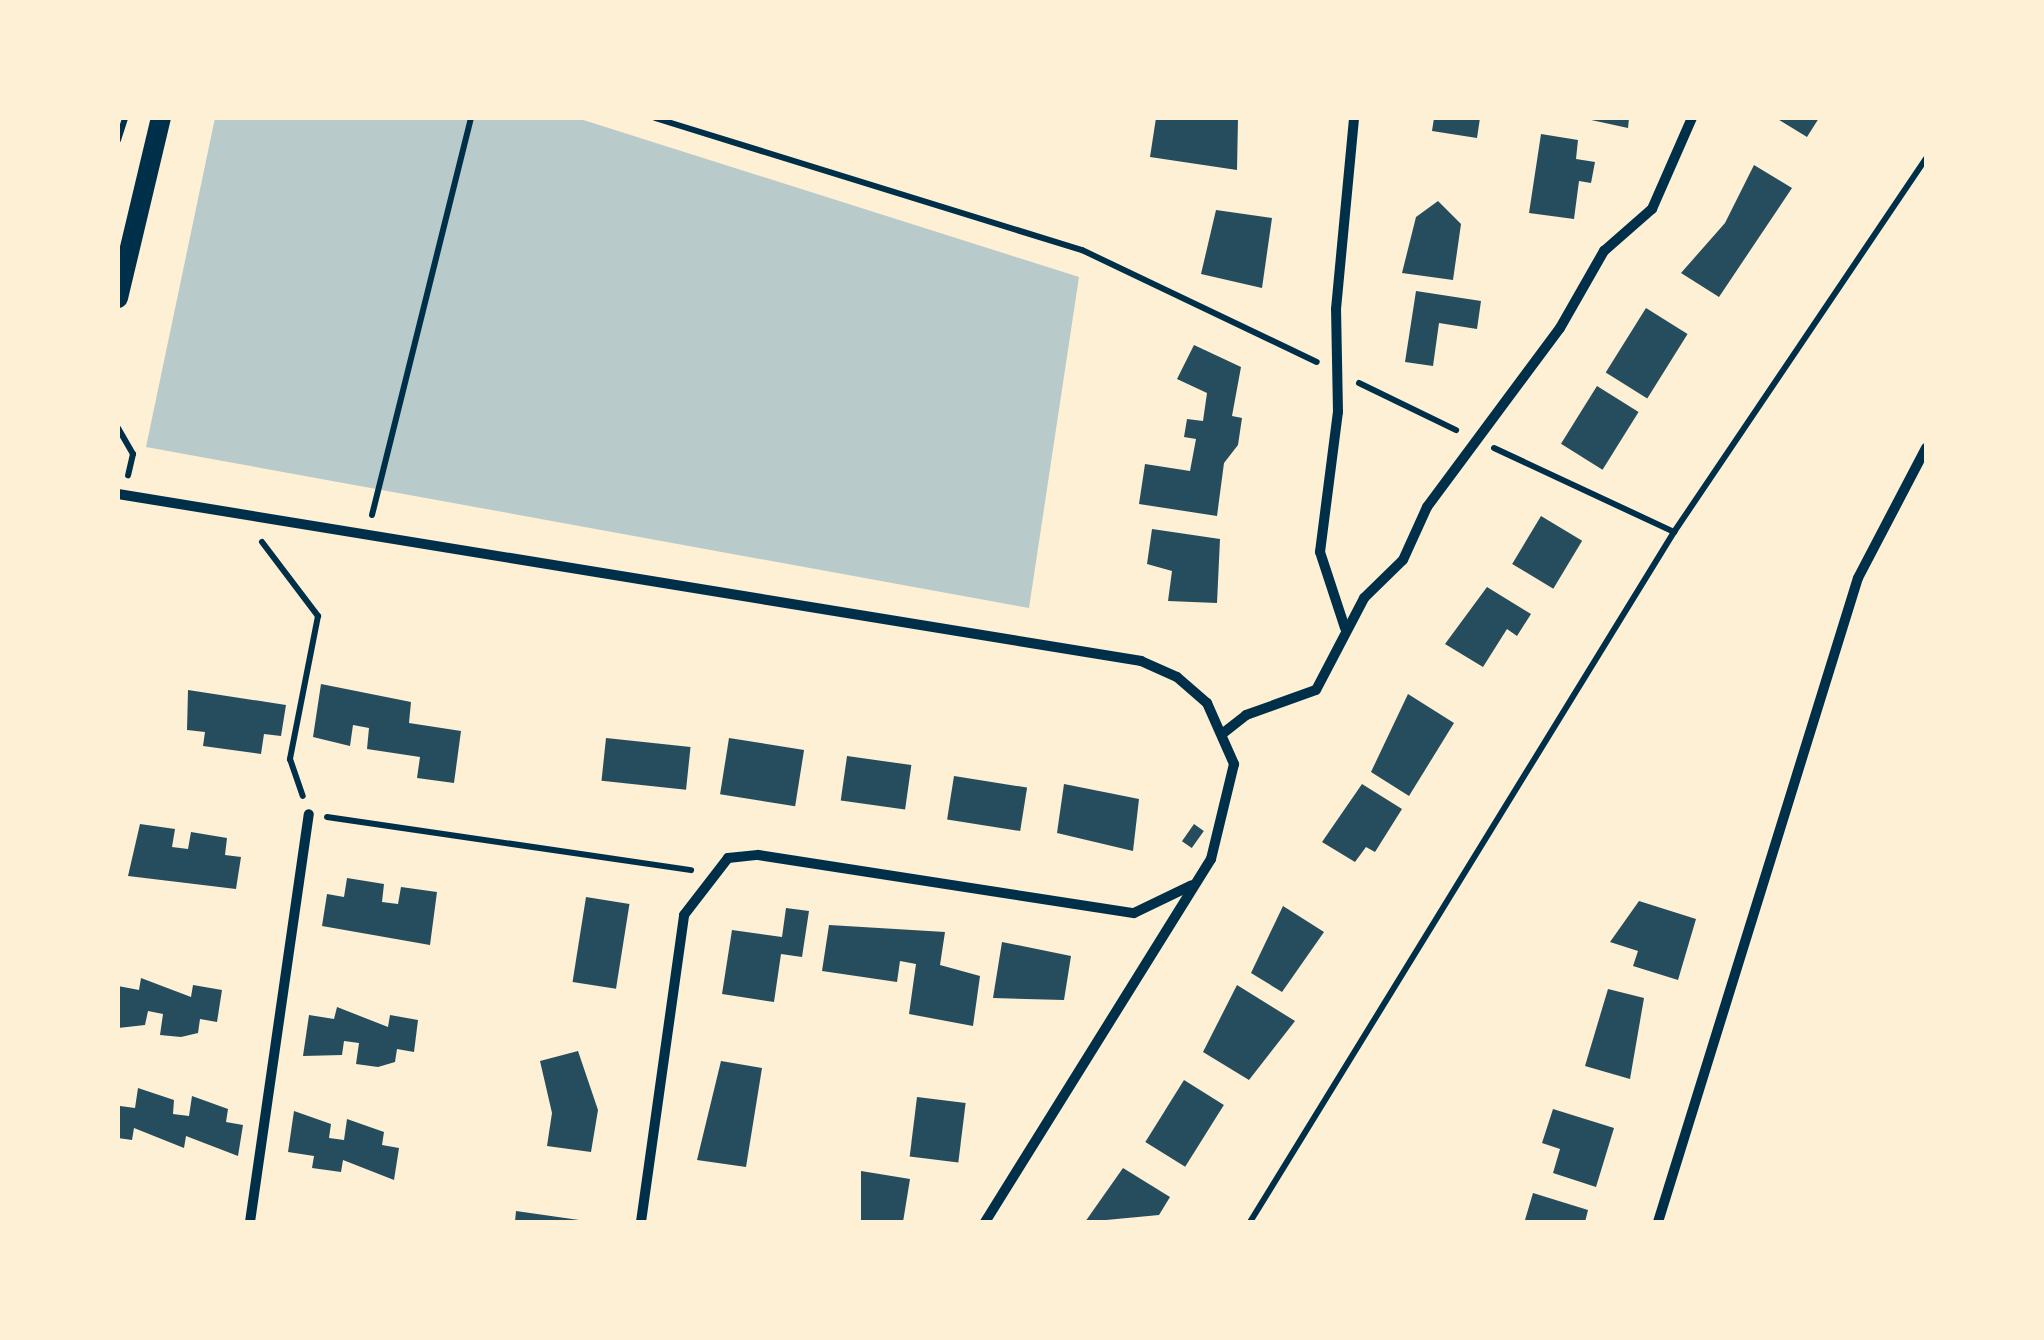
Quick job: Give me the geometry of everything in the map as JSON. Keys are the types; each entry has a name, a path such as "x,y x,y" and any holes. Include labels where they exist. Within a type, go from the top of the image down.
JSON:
{"main road":[{"path":"118,298 161,118"}],"street":[{"path":"1345,628 1320,552 1354,118"},
{"path":"1222,734 1246,715 1316,690 1345,628 1403,560 1427,507 1480,441 1604,251 1652,209 1692,118"},
{"path":"1658,1222 1858,578 1926,448"},
{"path":"118,494 1141,662 1192,690 1222,734 1234,764 1231,787 1196,882 985,1222"},
{"path":"250,1222 308,814"},
{"path":"641,1222 684,915 712,872 728,858 758,855 1134,913 1196,882"}],"path":[{"path":"118,140 125,118"},
{"path":"367,536 471,118"},
{"path":"654,118 1082,250 1674,532"},
{"path":"1250,1222 1674,532 1926,158"},
{"path":"242,514 318,616 290,759 308,814 712,872"}],"shaded area":[{"path":"215,118 577,118 1079,277 1029,608 146,447"}],"building":[{"path":"1156,118 1238,118 1237,170 1150,157"},
{"path":"1434,118 1480,118 1477,138 1432,131"},
{"path":"1582,118 1629,118 1628,128"},
{"path":"1776,118 1819,118 1807,137"},
{"path":"1541,134 1578,140 1576,159 1595,162 1591,183 1579,181 1574,219 1529,213"},
{"path":"1754,165 1792,188 1719,297 1681,273 1725,223"},
{"path":"1438,201 1461,224 1453,280 1402,273 1416,217"},
{"path":"1216,210 1272,218 1262,288 1201,274"},
{"path":"1416,291 1481,301 1477,329 1439,323 1433,366 1405,362"},
{"path":"1646,308 1688,334 1647,398 1606,372"},
{"path":"1194,345 1241,367 1232,416 1242,418 1238,445 1224,463 1217,516 1139,504 1145,464 1190,471 1196,439 1184,437 1187,419 1203,421 1207,393 1177,379"},
{"path":"1597,386 1639,412 1603,470 1561,444"},
{"path":"1541,516 1582,541 1553,589 1512,564"},
{"path":"1152,529 1220,539 1217,603 1168,601 1172,571 1147,564"},
{"path":"1487,587 1531,614 1517,636 1507,629 1483,667 1445,644"},
{"path":"321,684 411,702 409,723 461,731 454,783 417,778 420,757 367,749 369,728 353,725 350,746 313,737"},
{"path":"188,690 286,705 281,736 264,734 261,754 203,746 205,732 187,730"},
{"path":"1408,694 1454,723 1409,796 1371,772"},
{"path":"606,738 691,747 686,790 602,781"},
{"path":"729,738 804,750 795,806 720,794"},
{"path":"847,756 911,765 905,810 841,801"},
{"path":"954,776 1027,788 1020,831 947,819"},
{"path":"1064,784 1139,799 1133,851 1057,833"},
{"path":"1362,784 1402,809 1375,852 1366,847 1355,862 1322,842"},
{"path":"140,824 175,829 172,847 188,849 191,832 227,838 225,855 241,857 236,889 128,876"},
{"path":"1194,824 1204,831 1192,848 1182,841"},
{"path":"347,878 384,884 382,902 398,904 401,887 437,892 430,945 322,926 327,894 344,897"},
{"path":"586,897 629,904 616,989 573,982"},
{"path":"1639,901 1696,919 1678,980 1633,966 1638,951 1610,942"},
{"path":"1283,906 1324,932 1282,992 1251,973"},
{"path":"786,908 809,911 802,957 781,954 774,1002 722,994 732,930 782,937"},
{"path":"829,925 945,932 940,965 980,976 973,1026 909,1014 916,964 900,961 897,982 822,971"},
{"path":"1002,942 1071,956 1064,1000 993,998"},
{"path":"141,978 191,997 193,985 222,990 217,1022 200,1019 198,1033 181,1037 160,1035 163,1014 148,1011 145,1025 118,1028 118,986 139,990"},
{"path":"1237,985 1295,1021 1249,1080 1203,1052"},
{"path":"1608,989 1644,998 1630,1079 1585,1066"},
{"path":"337,1007 388,1027 390,1015 418,1020 414,1052 397,1049 395,1062 378,1067 356,1064 359,1043 344,1041 342,1055 303,1056 309,1015 334,1019"},
{"path":"578,1051 598,1110 591,1152 547,1146 552,1113 540,1061"},
{"path":"721,1061 762,1068 746,1167 697,1160"},
{"path":"1184,1080 1224,1105 1185,1167 1145,1142"},
{"path":"138,1088 174,1100 173,1114 189,1116 192,1096 228,1109 226,1122 243,1125 238,1156 186,1136 184,1148 134,1128 132,1140 118,1138 118,1092 120,1106 135,1108"},
{"path":"917,1097 966,1103 958,1163 910,1157"},
{"path":"1553,1109 1614,1128 1596,1187 1553,1173 1560,1149 1542,1143"},
{"path":"294,1111 331,1124 329,1138 344,1140 347,1119 384,1132 382,1145 399,1148 394,1180 343,1160 341,1172 312,1168 314,1156 288,1152"},
{"path":"1123,1168 1170,1197 1159,1215 1085,1222"},
{"path":"861,1171 910,1179 903,1222 861,1222"},
{"path":"1533,1193 1588,1210 1585,1222 1525,1220"},
{"path":"516,1211 579,1220 579,1222 515,1222"}]}
